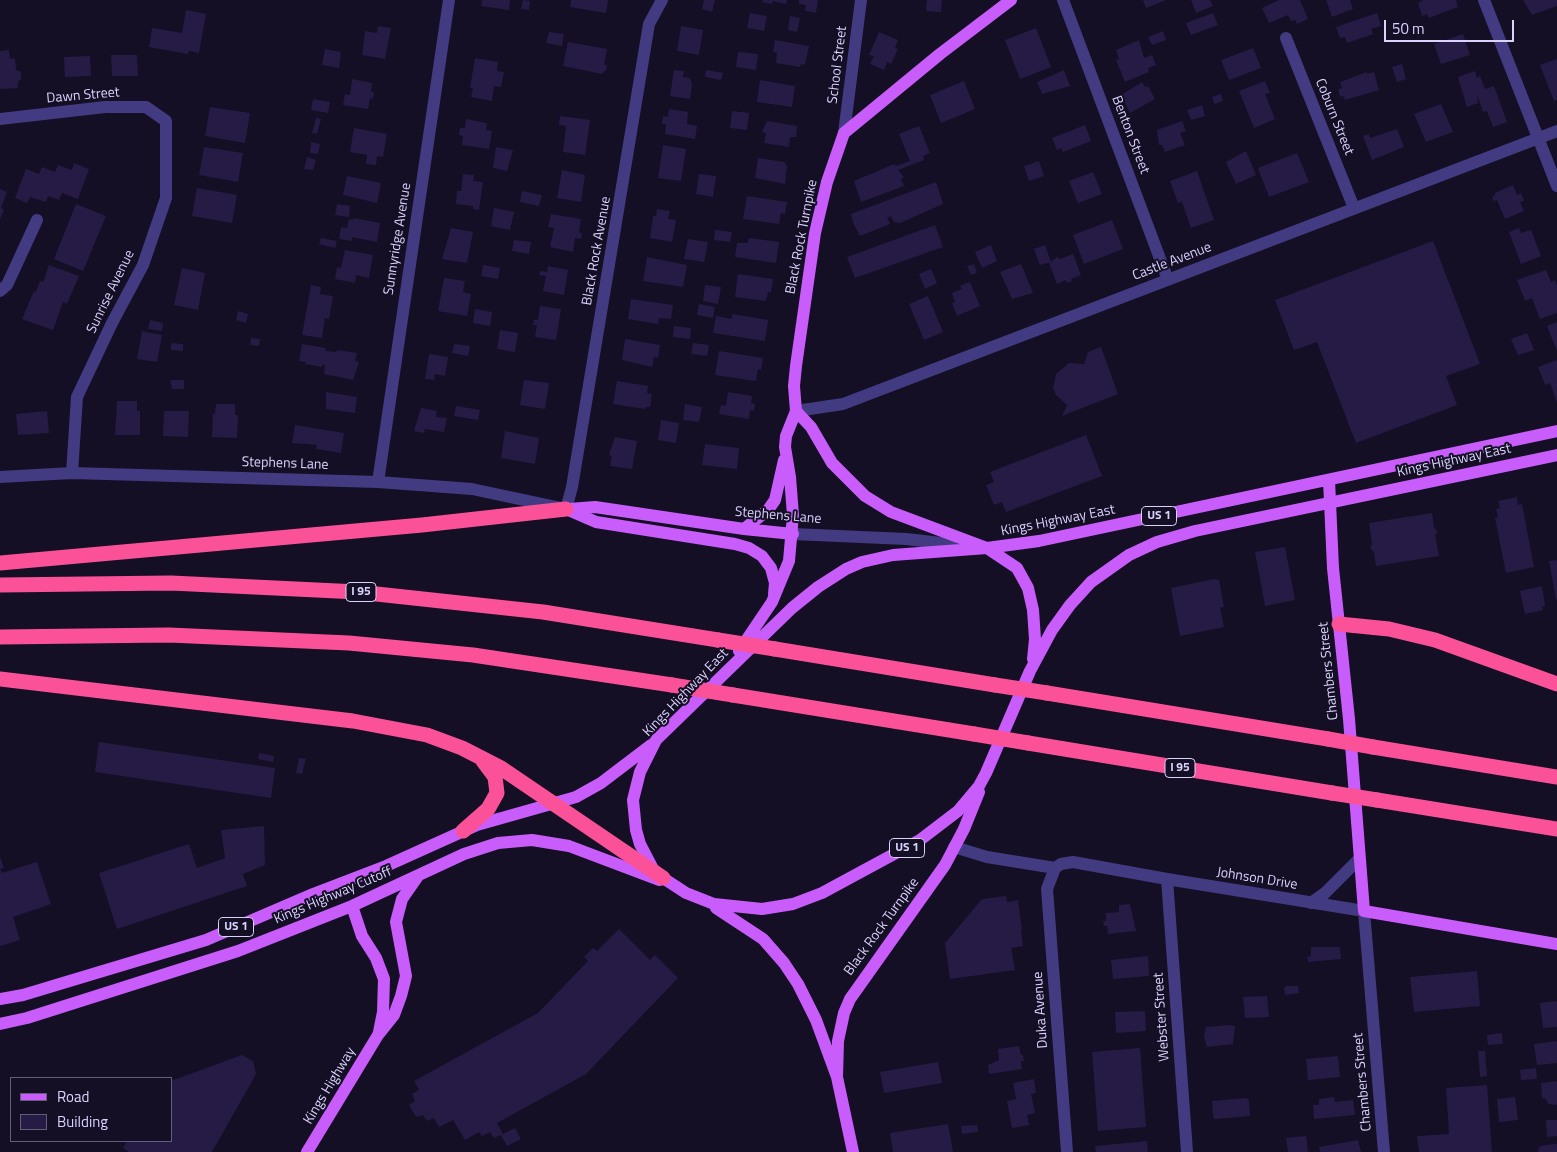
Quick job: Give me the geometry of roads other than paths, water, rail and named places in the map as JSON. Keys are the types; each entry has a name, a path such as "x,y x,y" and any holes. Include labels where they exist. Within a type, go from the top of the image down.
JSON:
{"highway":[{"path":"0,563 422,525 566,509"},
{"name":"I 95","path":"0,585 171,583 358,592 543,612 1557,777"},
{"path":"1338,624 1389,629 1420,635 1557,684"},
{"name":"I 95","path":"0,637 169,635 349,643 473,655 672,685 1557,829"},
{"path":"0,680 353,720 427,735 475,753 669,882"},
{"path":"462,831 488,809 497,793 495,777 475,753"}],"main road":[{"path":"844,133 940,54 1011,0"},
{"name":"Black Rock Turnpike","path":"723,676 772,602 787,567 793,534 792,489 785,447 790,423 796,411 794,386 796,366 815,233 826,182 844,133"},
{"path":"796,411 811,427 832,463 865,496 891,512 987,548 1017,568 1028,588 1033,610 1035,639 1030,671"},
{"name":"Kings Highway East","path":"1557,431 1039,541 987,548 893,554 862,562 846,569 806,596 656,740 640,772 634,800 636,830 640,844 653,869 669,882 700,899 731,908 762,910 793,904 822,893 934,831 958,811 979,786 986,773 1030,671 1052,630 1070,605 1091,582 1129,555 1172,538 1331,502 1557,455"},
{"path":"744,529 768,510 775,500 780,486 785,447"},
{"path":"1446,455 1452,477"},
{"name":"Chambers Street","path":"1329,480 1333,568 1349,719 1364,911"},
{"name":"Stephens Lane","path":"566,509 595,507 744,529 793,534"},
{"name":"Stephens Lane","path":"566,509 596,522 735,544 749,548 762,556 771,568 775,583 772,602"},
{"name":"Kings Highway Cutoff","path":"0,999 23,995 206,940 386,866 462,831 576,797 602,783 656,740"},
{"name":"Black Rock Turnpike","path":"837,1077 839,1034 850,1000 937,877 954,847 986,773"},
{"name":"Kings Highway Cutoff","path":"0,1024 27,1018 238,951 352,906 482,847 532,840 560,844 588,852 669,882"},
{"name":"Kings Highway","path":"308,1152 378,1035 394,1015 406,976 396,922 402,899 418,876"},
{"name":"Black Rock Turnpike","path":"700,899 750,929 784,963 810,1007 837,1077 854,1152"},
{"name":"Kings Highway","path":"352,906 362,936 376,958 384,979 383,1012 378,1035"},
{"name":"Johnson Drive","path":"1364,911 1557,944"},
{"path":"114,967 121,988"}],"street":[{"name":"Sunnyridge Avenue","path":"378,482 449,0"},
{"name":"Black Rock Avenue","path":"566,509 572,487 649,24 662,0"},
{"name":"School Street","path":"844,133 862,0"},
{"name":"Benton Street","path":"1063,0 1168,280"},
{"path":"1484,0 1557,186"},
{"name":"Coburn Street","path":"1286,38 1354,208"},
{"name":"Dawn Street","path":"0,119 105,107 146,107 166,121"},
{"name":"Sunrise Avenue","path":"72,473 77,397 112,322 144,265 166,198 166,121"},
{"name":"Castle Avenue","path":"796,411 844,404 1557,131"},
{"path":"0,291 7,285 37,220"},
{"name":"Stephens Lane","path":"0,477 72,473 378,482 472,489 566,509"},
{"name":"Stephens Lane","path":"793,534 906,539 987,548"},
{"name":"Johnson Drive","path":"954,847 987,857 1055,868 1067,862 1073,862 1167,880 1364,911"},
{"path":"1311,903 1325,894 1359,859"},
{"name":"Duka Avenue","path":"1055,868 1047,889 1067,1152"},
{"name":"Webster Street","path":"1167,880 1187,1152"},
{"name":"Chambers Street","path":"1364,911 1384,1152"}]}
